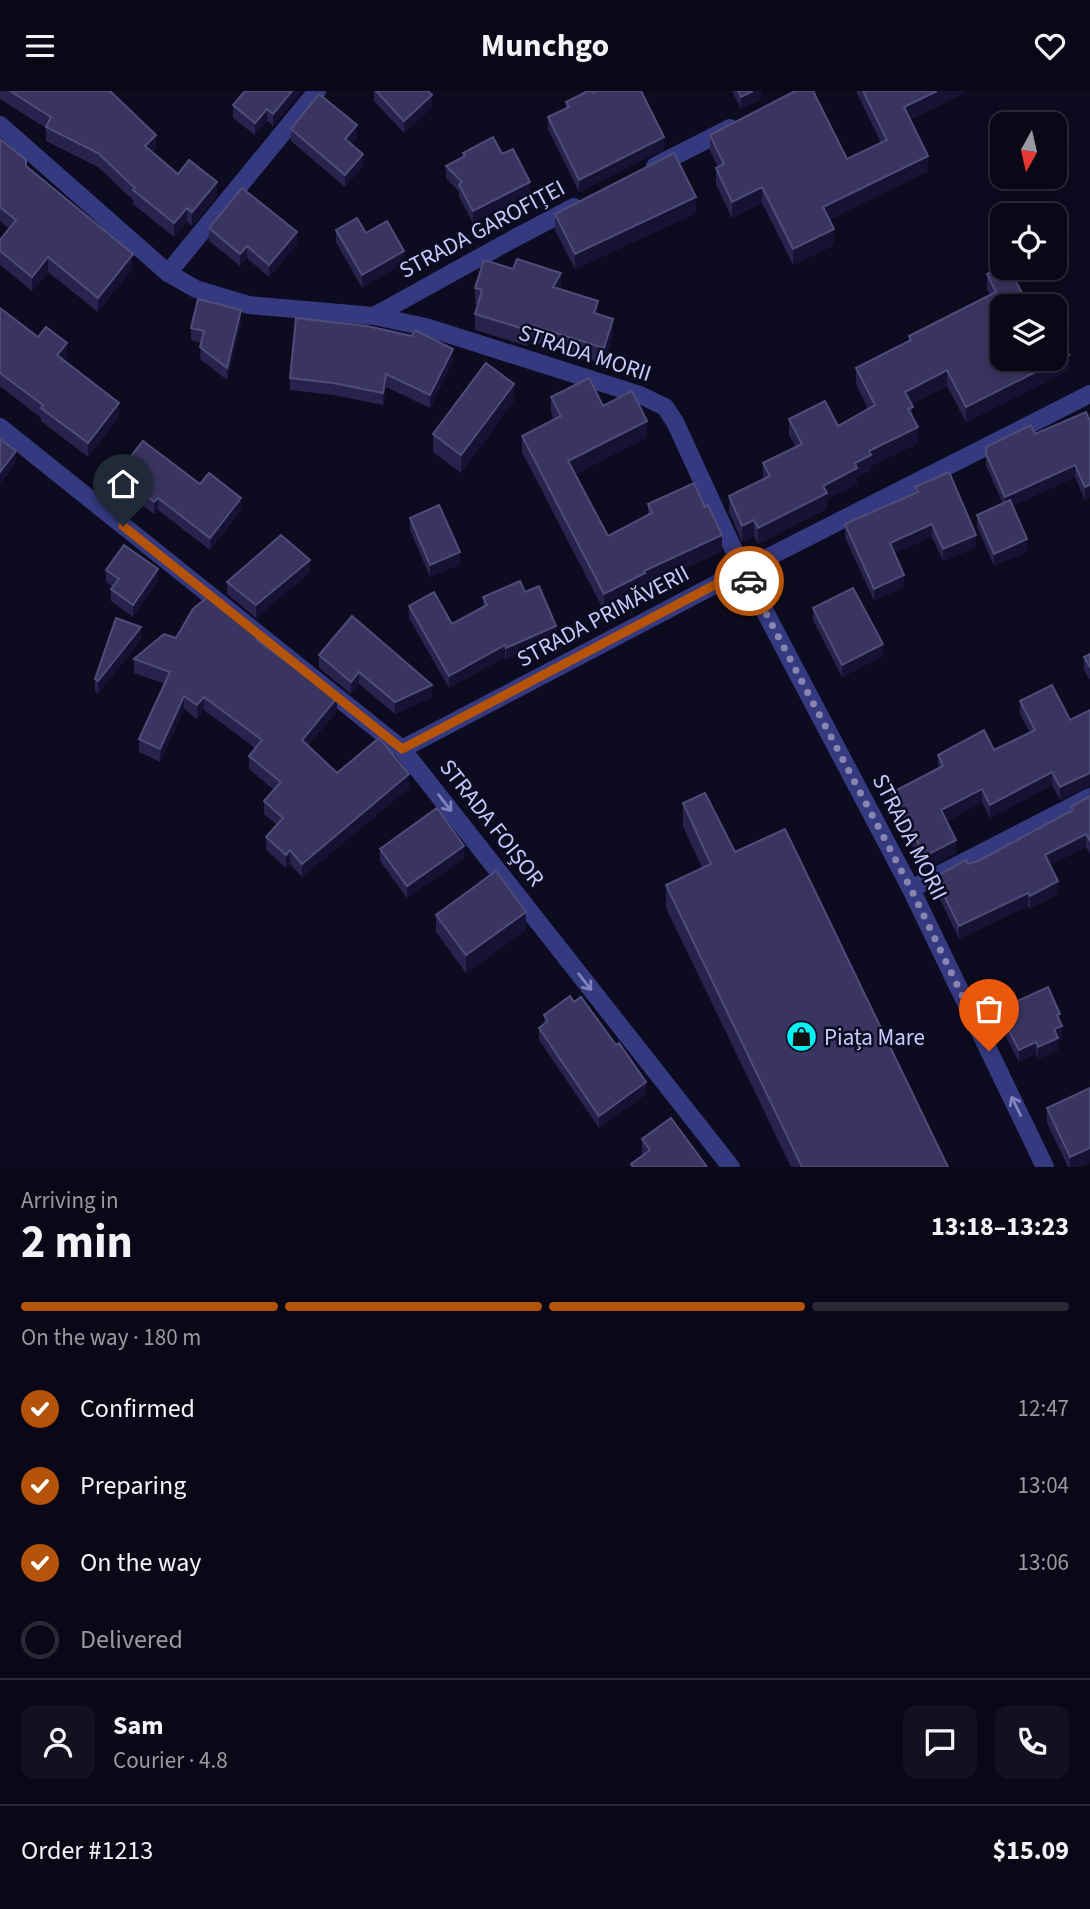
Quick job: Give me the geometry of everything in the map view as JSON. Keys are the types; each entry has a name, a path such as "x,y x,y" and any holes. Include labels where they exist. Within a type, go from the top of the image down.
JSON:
{"street":[{"path":"168,273 317,91"},
{"path":"645,171 741,122"},
{"name":"STRADA MORII","path":"0,125 168,273 196,289 249,305 374,316 426,327 640,395 665,407 675,422 743,570 911,889 1045,1167"},
{"name":"STRADA GAROFIȚEI","path":"374,316 585,202"},
{"name":"STRADA PRIMĂVERII","path":"402,749 743,570 1090,394"},
{"name":"STRADA FOIȘOR","path":"0,427 402,749 731,1167"},
{"path":"911,889 1090,797"}],"building":[{"path":"10,91 110,91 156,135 145,146 178,174 189,160 217,182 192,212 187,208 174,223 133,190 135,188 98,153 46,127 51,117"},
{"path":"245,91 292,91 273,114 267,109 255,123 233,105"},
{"path":"376,91 428,91 432,95 404,121"},
{"path":"588,91 641,91 664,137 579,180 548,117 569,107 566,102"},
{"path":"738,91 753,91 741,97"},
{"path":"795,91 813,91 847,159 887,140 863,91 937,91 904,107 928,156 823,207 834,229 793,249 762,187 732,202 716,168 724,164 710,135"},
{"path":"319,94 357,125 345,139 363,154 345,175 291,129"},
{"path":"493,137 502,154 513,149 530,182 473,211 459,185 462,182 446,166 465,156 463,153"},
{"path":"0,139 26,160 26,166 133,254 98,298 48,257 32,277 0,251 0,240 16,220 0,207"},
{"path":"674,153 696,197 575,254 555,214"},
{"path":"242,188 297,232 269,265 247,246 240,254 209,228"},
{"path":"357,218 366,233 387,221 404,251 362,275 336,230"},
{"path":"517,259 561,273 553,287 598,301 594,313 613,319 604,348 530,325 527,330 475,314 482,290 475,288 484,260 513,269"},
{"path":"990,280 1015,280 1023,294 992,294 996,292"},
{"path":"990,295 990,371 1037,371 966,407 947,370 905,392 913,407 908,409 918,427 869,451 871,455 855,463 857,468 823,486 827,493 758,528 754,520 742,526 729,496 770,476 763,463 802,444 789,419 825,401 838,426 875,405 856,368 911,340 909,336"},
{"path":"198,299 241,310 227,368 200,347 204,331 191,328"},
{"path":"0,308 38,337 46,327 67,343 57,355 119,403 88,443 0,373"},
{"path":"296,318 367,326 412,336 415,330 453,349 430,395 386,374 383,393 290,378"},
{"path":"486,363 514,384 461,455 433,434"},
{"path":"589,378 603,406 632,391 647,421 568,461 608,536 652,513 648,504 694,483 722,535 644,571 645,573 604,594 522,436 561,416 551,397"},
{"path":"1086,412 1090,421 1090,485 1085,487 1075,465 1005,497 986,454 986,447 1031,425 1035,434"},
{"path":"0,439 16,451 0,472"},
{"path":"143,441 200,484 209,473 241,498 210,538 158,498 154,502 117,474"},
{"path":"949,472 976,535 943,549 932,524 890,543 904,575 874,589 845,524 918,492 915,487"},
{"path":"1010,500 1027,539 994,554 977,515"},
{"path":"439,505 460,552 430,565 410,518"},
{"path":"281,535 310,560 256,605 227,582"},
{"path":"124,545 158,569 133,605 111,589 119,579 106,570"},
{"path":"520,581 525,592 539,586 556,626 506,648 505,645 449,676 409,606 434,592 452,624 487,605 483,597"},
{"path":"853,588 883,644 842,665 813,608"},
{"path":"209,596 259,636 257,640 337,698 302,740 337,773 379,738 409,774 302,864 290,850 286,855 266,837 283,818 264,801 281,782 249,756 262,740 204,697 197,705 184,696 160,749 139,739 170,672 134,659 164,634 176,638 193,609"},
{"path":"352,616 432,685 395,702 359,672 351,682 319,655"},
{"path":"116,618 141,627 98,681 95,679"},
{"path":"1090,654 1090,667 1084,657"},
{"path":"1052,685 1070,720 1090,710 1090,773 1060,787 1052,772 990,805 982,789 941,810 956,840 925,856 891,793 943,766 938,755 984,730 994,750 1035,730 1020,701"},
{"name":"Piața Mare","path":"705,793 735,852 785,829 948,1167 802,1167 666,885 711,864 683,803"},
{"path":"1090,796 1090,841 1086,834 1045,855 1058,881 959,926 935,877 966,860 968,864 980,860 1073,810 1071,807"},
{"path":"437,808 464,846 407,886 380,849"},
{"path":"496,871 526,912 466,955 436,915"},
{"path":"1048,987 1060,1014 1057,1015 1062,1026 1054,1029 1058,1038 1038,1047 1036,1042 1019,1050 998,1010"},
{"path":"570,996 574,1002 581,997 616,1045 619,1043 646,1082 599,1116 539,1028 548,1021 544,1015"},
{"path":"1090,1088 1090,1148 1070,1157 1047,1108"},
{"path":"671,1118 707,1167 633,1167 631,1164 650,1150 642,1139"}],"way so far":[{"path":"749,581 911,889 989,1051"}],"place":[{"name":"Piața Mare","path":"801,1037"}],"route":[{"path":"123,526 402,749 743,570 749,581"}]}
